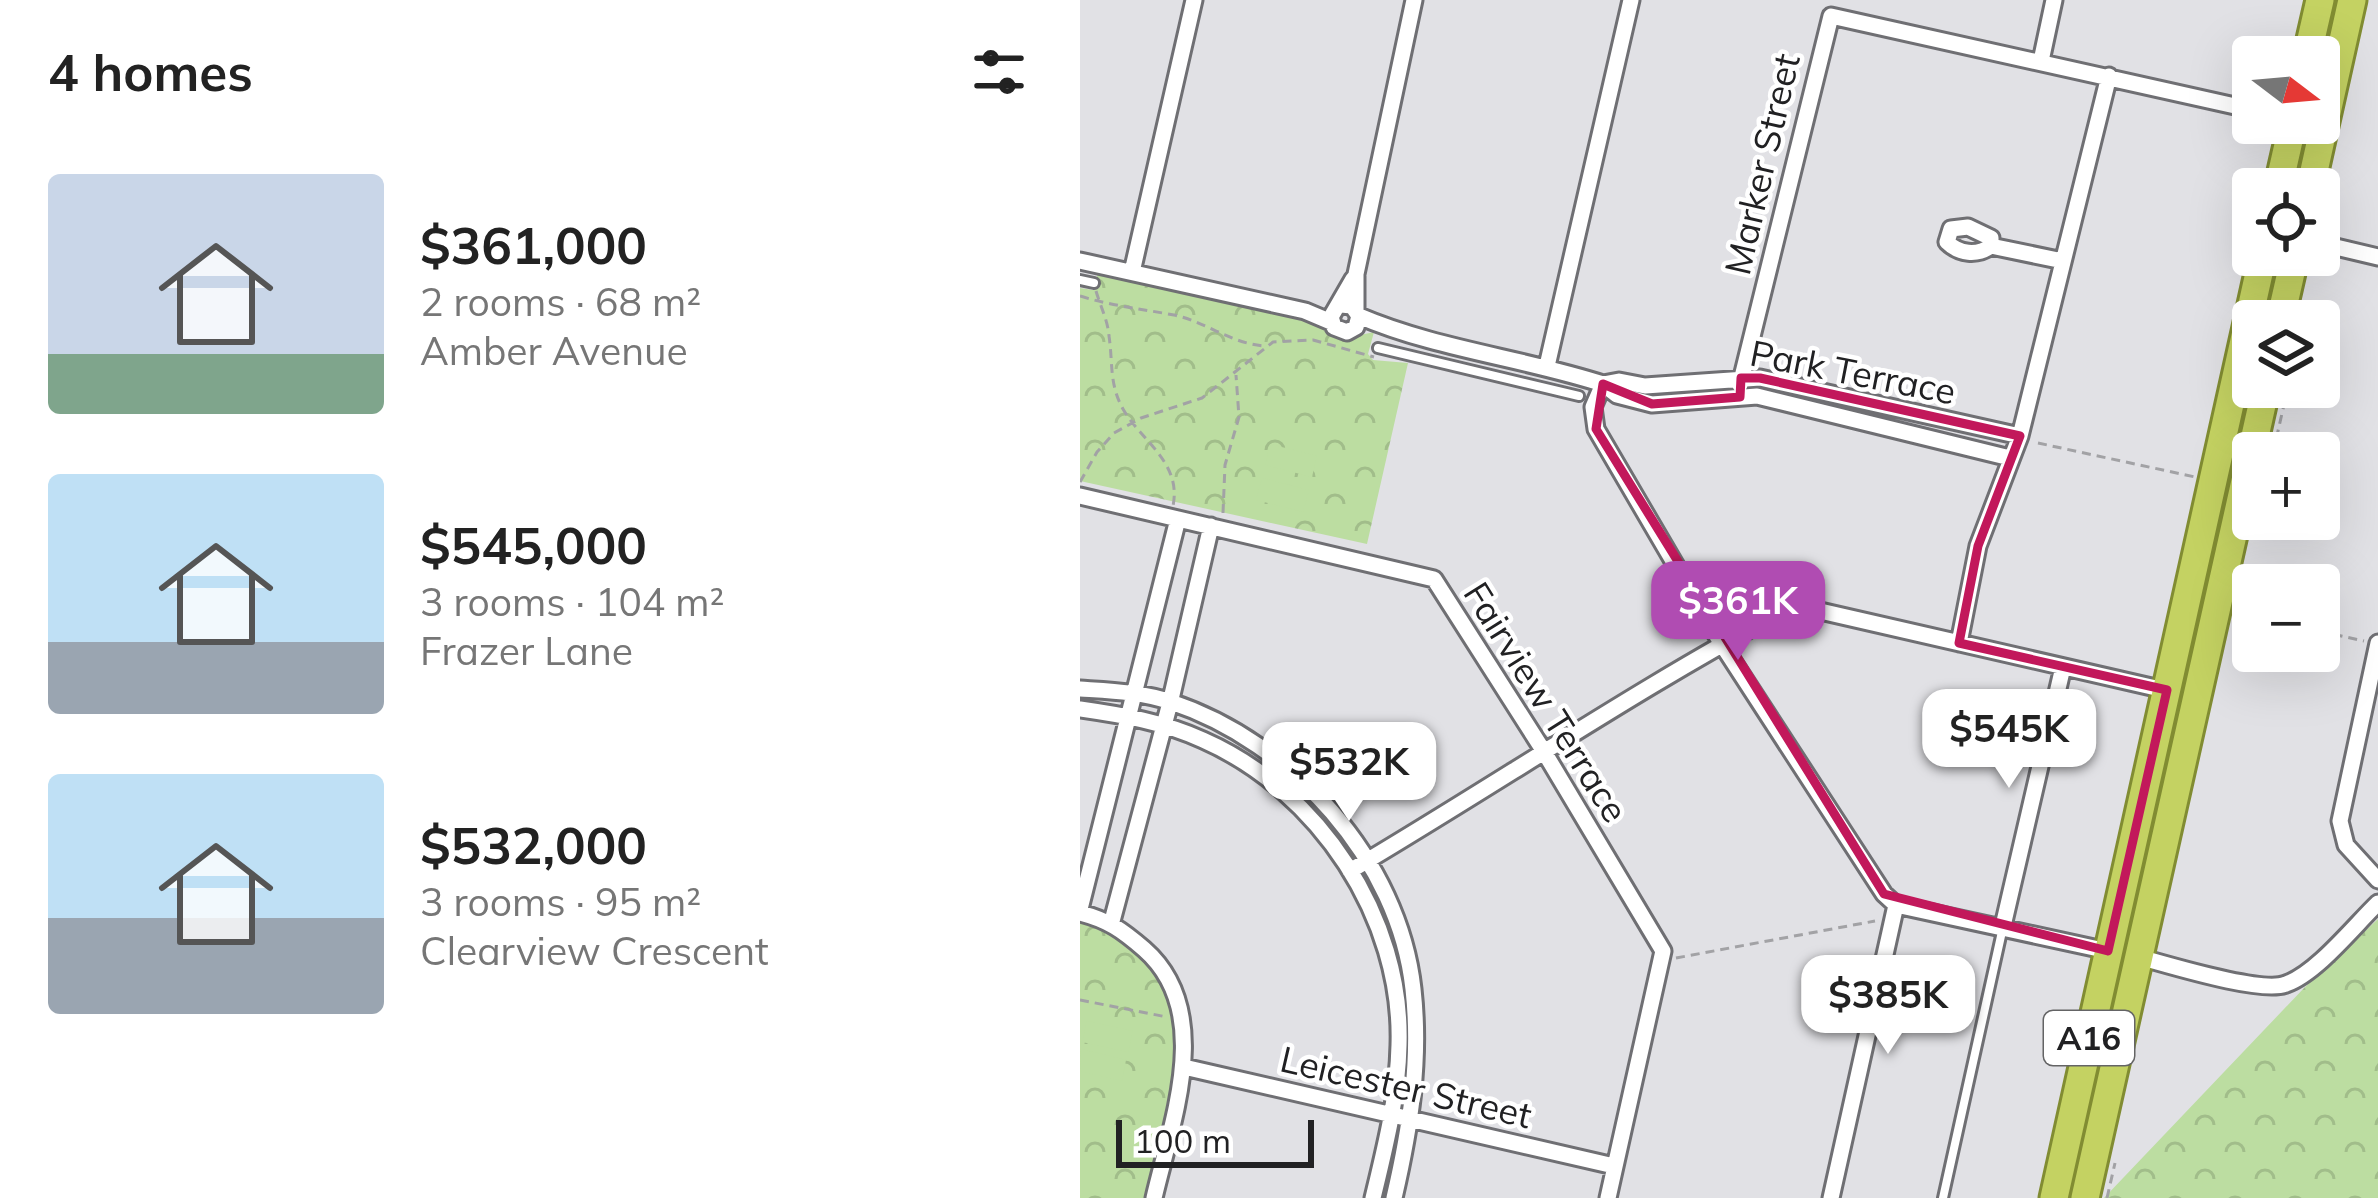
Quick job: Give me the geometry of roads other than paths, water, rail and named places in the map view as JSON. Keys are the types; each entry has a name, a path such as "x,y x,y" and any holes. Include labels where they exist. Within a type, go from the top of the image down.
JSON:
{"highway":[{"path":"2312,36 2320,0"},
{"path":"2340,41 2352,0"},
{"name":"A16","path":"2054,1198 2258,276"},
{"name":"A16","path":"2085,1198 2261,408"}],"street":[{"path":"1132,272 1194,0"},
{"path":"1346,315 1414,0"},
{"path":"1547,366 1630,0"},
{"path":"2054,0 2041,62 2232,105"},
{"name":"Marker Street","path":"1740,397 1831,16 2041,62"},
{"path":"1960,643 1978,546 2020,436 2109,76"},
{"path":"1991,246 2063,261"},
{"path":"2340,248 2378,257"},
{"name":"Park Terrace","path":"1080,261 1305,311 1346,315 1547,366 1652,404 1757,396 2010,458"},
{"name":"Park Terrace","path":"1603,384 1619,381 1645,386 1760,378 2020,436"},
{"path":"1603,384 1593,407 1596,429 1721,643 1884,894 1896,905 2108,951"},
{"name":"Fairview Terrace","path":"1080,496 1434,579 1663,952 1614,1166"},
{"path":"1154,1198 1184,1067 1179,998 1160,964 1112,921 1080,911 1136,694 1174,518"},
{"path":"1112,921 1217,527"},
{"path":"1350,871 1721,643 1794,605 2197,697"},
{"path":"2378,644 2340,821 2346,844 2378,880"},
{"path":"2003,926 2063,667"},
{"path":"1080,689 1171,701 1214,720 1277,758 1328,807 1368,860 1398,927 1413,986 1412,1120 1394,1198"},
{"path":"1080,709 1162,725 1204,740 1265,775 1317,823 1350,871 1381,933 1396,990 1399,1044 1392,1114 1373,1198"},
{"path":"2139,958 2254,985 2285,985 2303,975 2378,903"},
{"path":"1831,1198 1896,905"},
{"name":"Leicester Street","path":"1184,1067 1614,1166"},
{"path":"1608,1198 1614,1166"}],"lane":[{"path":"1080,280 1094,283"},
{"path":"1378,348 1579,396"},
{"path":"1465,368 1470,348"},
{"path":"1943,1198 2003,926"}]}
